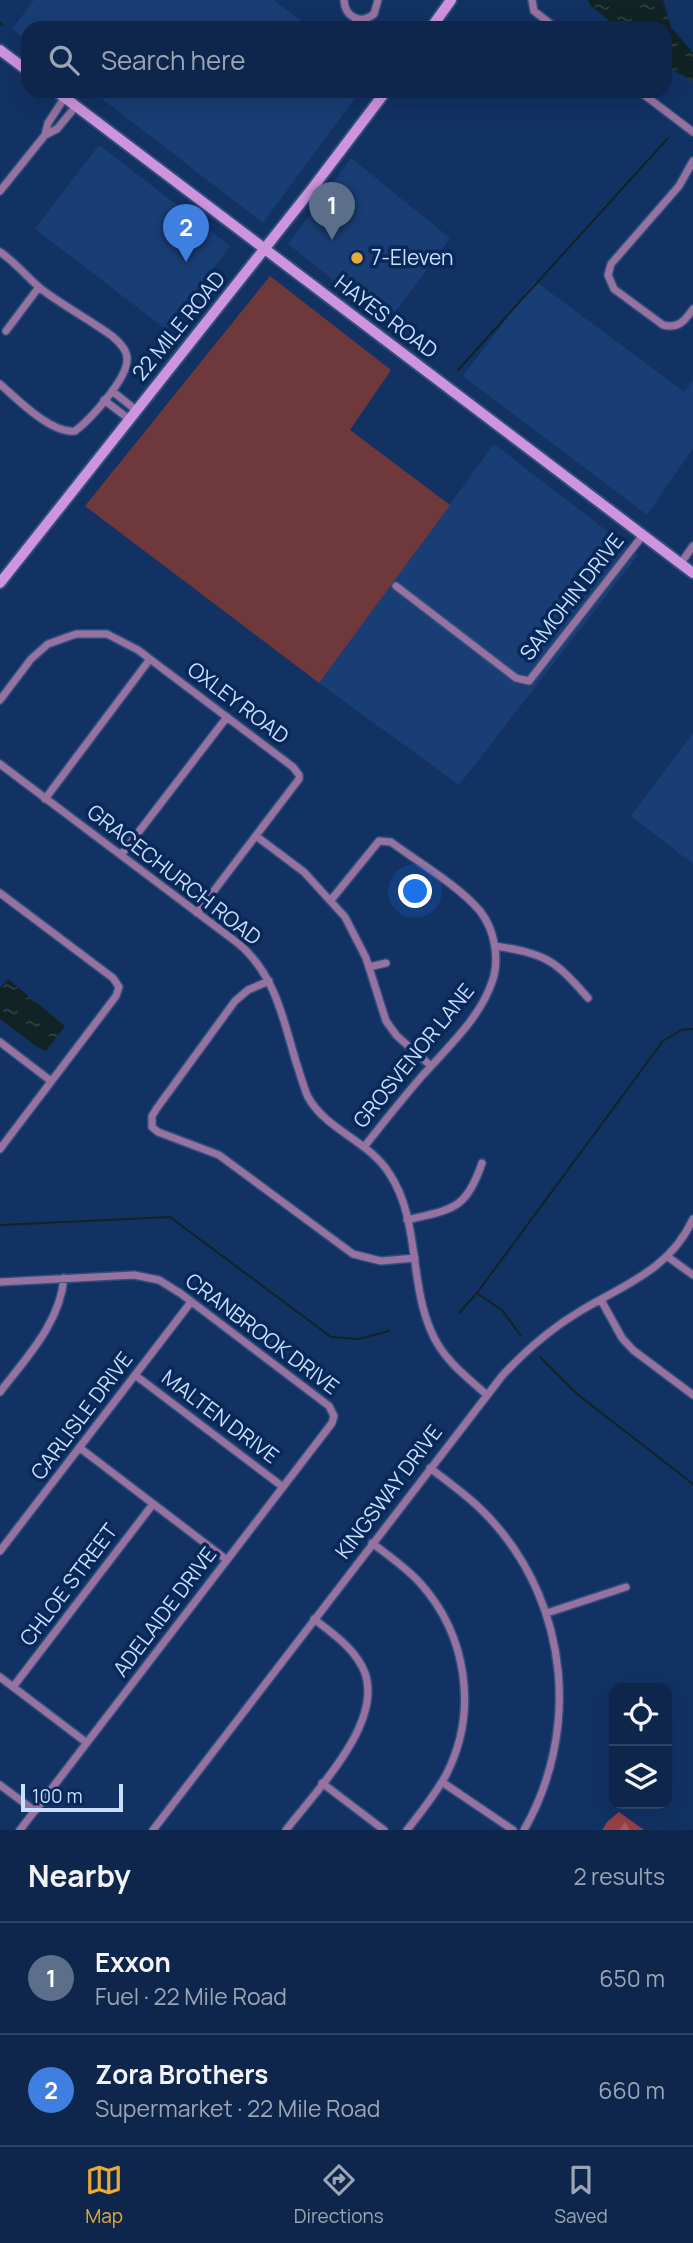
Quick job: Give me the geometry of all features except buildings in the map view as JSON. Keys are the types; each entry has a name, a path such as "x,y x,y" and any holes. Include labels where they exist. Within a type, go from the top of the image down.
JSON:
{"main road":[{"path":"436,21 451,0"},
{"path":"0,50 21,66"},
{"name":"HAYES ROAD","path":"65,98 693,573"},
{"name":"22 MILE ROAD","path":"0,583 265,249 381,98"}],"street":[{"path":"344,0 346,12 352,18 361,20 374,14 378,0"},
{"path":"533,0 534,11 547,21"},
{"path":"45,135 58,98"},
{"path":"648,98 693,132"},
{"path":"0,191 45,135 57,129 76,106"},
{"path":"693,161 679,186 611,264 608,275 614,289 663,326 681,324 693,309"},
{"path":"0,252 39,287 112,336 127,354 126,368 112,391 81,427 69,432 47,422 0,384"},
{"path":"6,331 39,287"},
{"path":"112,391 132,414"},
{"path":"104,400 132,414"},
{"name":"SAMOHIN DRIVE","path":"396,586 516,678 529,681 643,535"},
{"path":"681,564 693,546"},
{"name":"OXLEY ROAD","path":"0,700 34,655 48,644 67,636 85,633 123,640 293,767 299,775 299,779 256,836"},
{"path":"45,799 150,659"},
{"path":"121,855 227,717"},
{"name":"GRACECHURCH ROAD","path":"0,764 246,950 270,981 309,1097 320,1113 364,1147 389,1171 402,1198 424,1314 431,1333 450,1362 486,1394"},
{"path":"197,913 256,836 304,872 331,900 350,926 369,967 386,1021 397,1036 431,1066"},
{"path":"331,900 379,841 391,842 469,900 482,913 495,946 531,952 545,958 561,968 588,998"},
{"path":"0,893 113,978 119,987 116,996 0,1149"},
{"name":"GROSVENOR LANE","path":"364,1147 466,1026 485,998 494,976 495,946"},
{"path":"369,967 386,963"},
{"path":"270,981 248,990 235,1001 156,1108 152,1116 152,1127 158,1132 219,1155 349,1252 382,1261 415,1258"},
{"path":"0,1042 51,1081"},
{"path":"407,1220 457,1206 470,1193 482,1163"},
{"name":"KINGSWAY DRIVE","path":"153,1830 486,1394 536,1343 580,1311 651,1272 681,1242 693,1219"},
{"path":"668,1256 693,1275"},
{"name":"CRANBROOK DRIVE","path":"0,1282 144,1276 167,1284 329,1406 334,1413"},
{"path":"0,1392 56,1313 64,1278"},
{"path":"601,1300 622,1338 693,1395"},
{"name":"CARLISLE DRIVE","path":"0,1551 191,1302"},
{"name":"MALTEN DRIVE","path":"135,1375 283,1487"},
{"name":"ADELAIDE DRIVE","path":"20,1830 332,1423 334,1413"},
{"path":"80,1448 227,1560"},
{"path":"430,1468 495,1523 527,1569 547,1613 559,1668 559,1723 555,1755 524,1830"},
{"name":"CHLOE STREET","path":"13,1687 153,1504"},
{"path":"372,1543 409,1572 428,1592 444,1616 458,1649 465,1682 465,1711 458,1746 442,1782 407,1830"},
{"path":"547,1613 626,1587"},
{"path":"286,1830 356,1739 367,1707 365,1674 356,1657 343,1642 314,1619"},
{"path":"0,1677 87,1743"},
{"path":"442,1782 513,1830"},
{"path":"322,1783 384,1830"},
{"path":"0,1785 35,1811"}],"shaded area":[{"path":"34,0 274,0 302,21 21,21 21,36 12,29"},
{"path":"101,98 355,98 263,223"},
{"path":"99,145 230,246 167,330 35,229"},
{"path":"351,158 450,238 387,323 288,244"},
{"path":"270,276 391,370 350,430 450,505 319,683 85,506"},
{"path":"535,281 684,392 693,380 693,448 647,515 463,376"},
{"path":"494,444 638,555 459,785 319,683"},
{"path":"693,733 693,864 631,816"}],"green space":[{"path":"619,1812 644,1830 602,1830"}],"water":[{"path":"588,0 663,0 669,21 609,21 591,6"},
{"path":"672,28 693,53 693,81 672,70"},
{"path":"8,979 65,1026 46,1051 0,1019 0,988"}],"waterway":[{"path":"458,370 668,138"},
{"path":"459,1313 477,1293 663,1041 681,1030 693,1029"},
{"path":"0,1225 170,1217 331,1337 359,1339 389,1331"},
{"path":"478,1294 502,1310 521,1336"},
{"path":"540,1357 577,1394 693,1484"}],"place":[{"name":"Exxon","path":"332,240"},
{"name":"7-Eleven","path":"357,258"},
{"name":"Zora Brothers","path":"186,262"}]}
